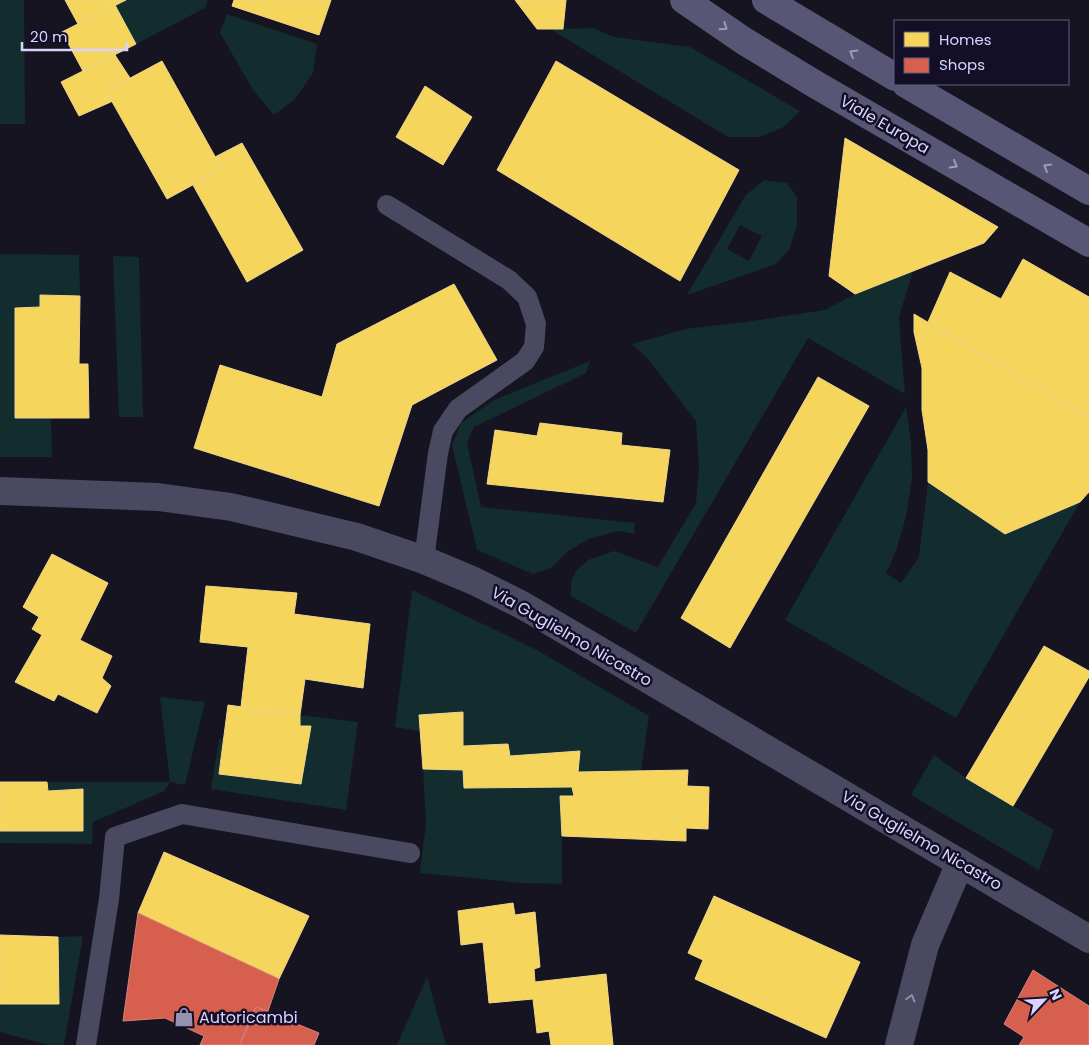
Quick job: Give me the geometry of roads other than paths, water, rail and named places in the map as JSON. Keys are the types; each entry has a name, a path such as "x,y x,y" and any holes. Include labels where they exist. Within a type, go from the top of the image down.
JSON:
{"main road":[{"name":"Viale Europa","path":"684,0 744,41 1089,244"},
{"path":"766,0 894,76"},
{"path":"908,85 1089,191"}],"street":[{"name":"Via Guglielmo Nicastro","path":"0,491 158,497 231,507 357,537 424,560 474,581 522,605 1089,938"},
{"path":"899,1045 926,945 960,863"}],"lane":[{"path":"387,205 509,280 527,297 536,324 534,347 525,361 458,409 443,431 438,453 424,560"},
{"path":"86,1045 109,899 115,837 182,814 410,853"}],"place":[{"name":"Autoricambi","path":"184,1017"}]}
